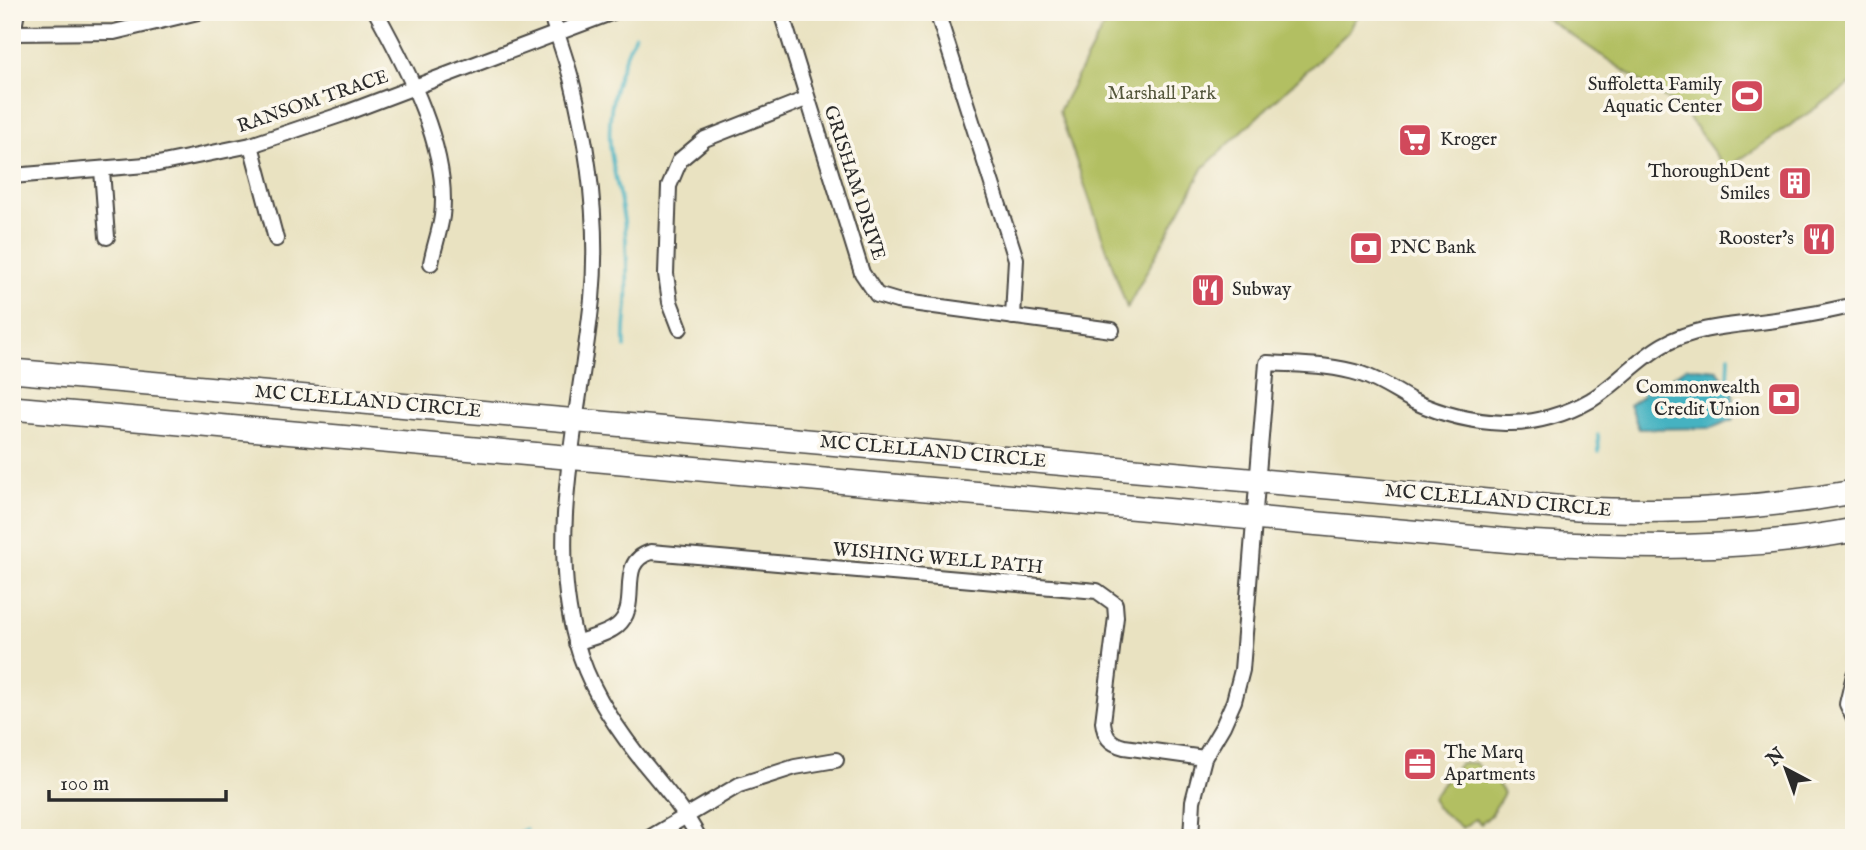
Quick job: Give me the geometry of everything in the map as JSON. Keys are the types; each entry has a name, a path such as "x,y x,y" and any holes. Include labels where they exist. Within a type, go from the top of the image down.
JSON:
{"highway":[{"name":"MC CLELLAND CIRCLE","path":"12,371 1578,509 1664,512 1764,506 1854,492"},
{"name":"MC CLELLAND CIRCLE","path":"12,408 1456,537 1631,548 1791,540 1854,530"}],"street":[{"path":"17,12 13,33 114,32 198,12"},
{"path":"376,12 415,87 434,145 441,180 442,215 431,263"},
{"path":"550,12 571,77 581,125 591,180 595,236 592,298 571,457 564,547 565,584 576,643 600,702 635,752 687,814 699,838"},
{"name":"RANSOM TRACE","path":"12,176 158,164 251,145 415,87 613,12"},
{"name":"GRISHAM DRIVE","path":"781,12 862,273 877,295 897,301 1112,330"},
{"path":"937,12 1016,258 1013,317"},
{"path":"680,328 670,302 666,274 669,186 680,160 705,139 806,99"},
{"path":"251,145 276,239"},
{"path":"102,170 107,237"},
{"path":"1191,838 1193,801 1204,758 1234,701 1242,670 1267,363 1339,368 1365,375 1443,413 1506,423 1525,422 1566,412 1592,399 1660,346 1690,333 1702,329 1794,317 1854,304"},
{"name":"WISHING WELL PATH","path":"576,643 618,625 627,609 635,561 651,552 1097,591 1115,604 1116,617 1103,722 1105,735 1112,743 1124,747 1204,758"},
{"path":"1854,676 1847,704 1854,719"},
{"path":"649,838 738,785 795,767 836,761"}],"green space":[{"name":"Marshall Park","path":"1111,12 1360,12 1348,32 1204,167 1127,308 1059,111"},
{"name":"Suffoletta Family Aquatic Center","path":"1537,12 1854,12 1854,82 1726,169 1684,111"},
{"path":"1460,763 1475,763 1495,780 1504,793 1491,815 1481,824 1475,819 1462,828 1436,807 1432,797"}],"water":[{"path":"1687,367 1717,370 1733,390 1734,419 1711,428 1639,429 1629,405"}],"waterway":[{"path":"625,347 625,232 610,144 610,116 615,88 635,35"},
{"path":"1724,386 1728,384 1729,355"},
{"path":"1642,390 1647,398"},
{"path":"1598,435 1599,452"},
{"path":"508,838 526,829"}],"place":[{"name":"Suffoletta Family Aquatic Center","path":"1747,96"},
{"name":"Kroger","path":"1415,140"},
{"name":"ThoroughDent Smiles","path":"1795,183"},
{"name":"Rooster’s","path":"1819,239"},
{"name":"PNC Bank","path":"1366,248"},
{"name":"Subway","path":"1208,290"},
{"name":"Commonwealth Credit Union","path":"1784,399"},
{"name":"The Marq Apartments","path":"1420,764"}]}
